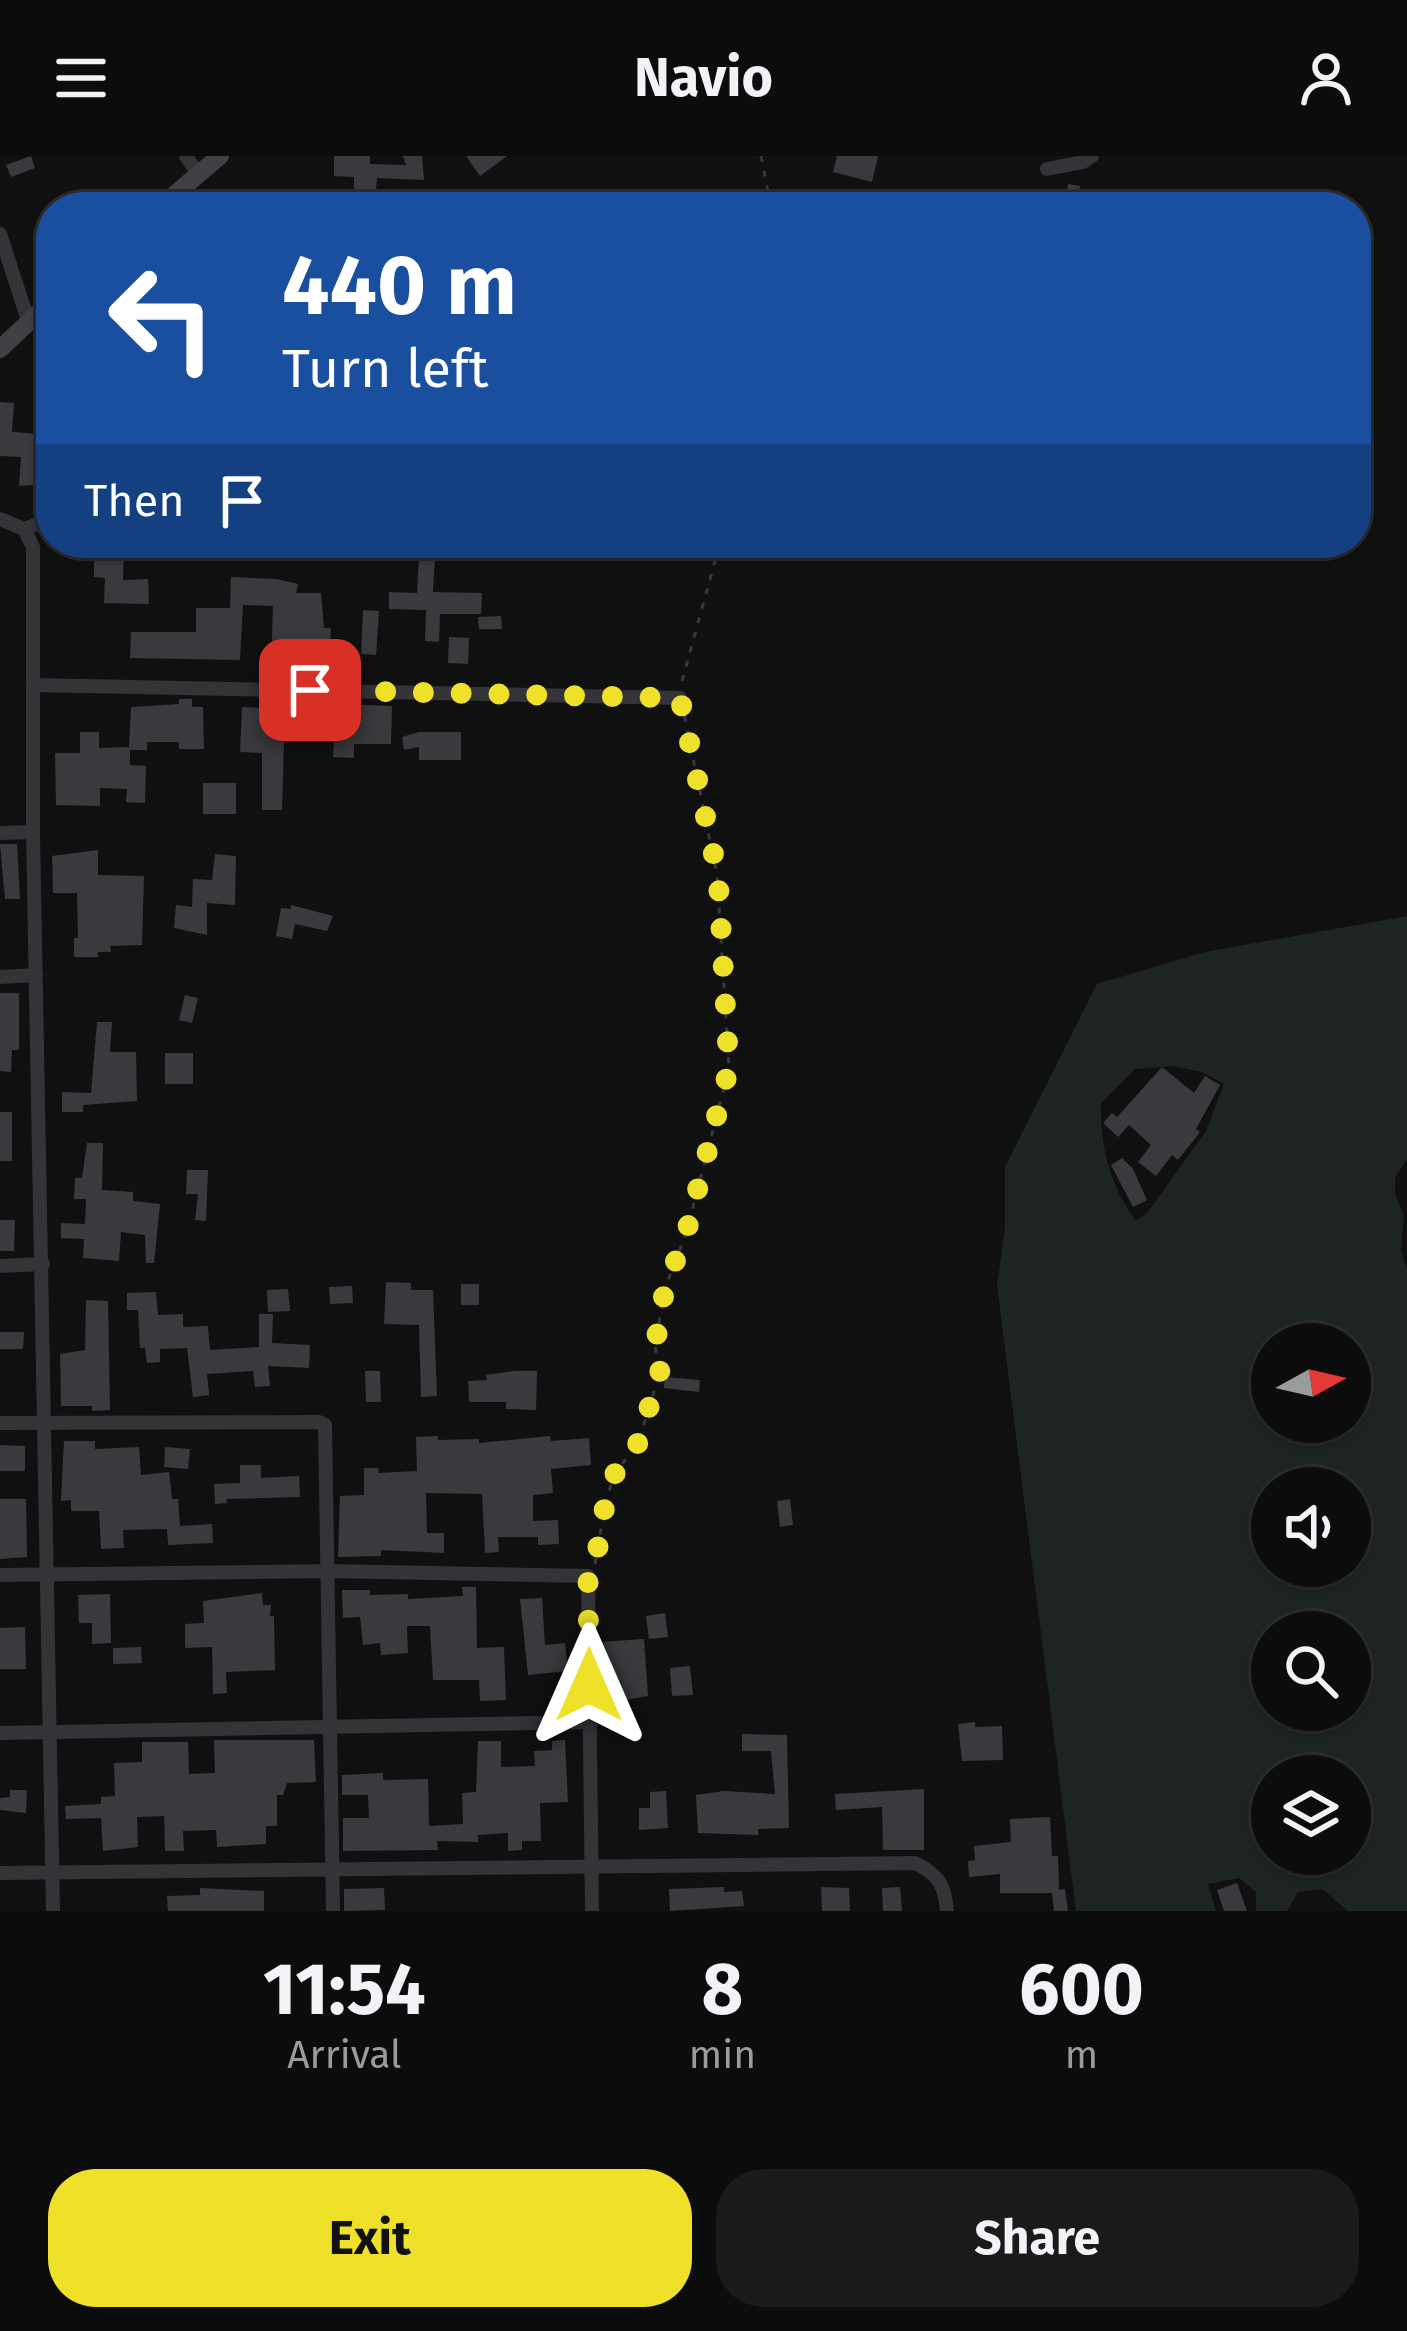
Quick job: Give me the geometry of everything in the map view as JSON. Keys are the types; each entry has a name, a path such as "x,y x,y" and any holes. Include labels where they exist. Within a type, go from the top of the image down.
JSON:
{"street":[{"path":"186,156 198,174"},
{"path":"177,192 220,156"},
{"path":"1047,170 1092,156"},
{"path":"0,234 28,320"},
{"path":"0,350 36,313"},
{"path":"0,519 25,529 36,525"},
{"path":"25,529 33,547 32,832 52,1911"},
{"path":"33,685 680,698"},
{"path":"0,833 32,832"},
{"path":"0,977 36,975"},
{"path":"0,1266 43,1264"},
{"path":"0,1423 319,1422 328,1430 333,1911"},
{"path":"0,1575 329,1571 588,1576 592,1911"},
{"path":"0,1733 590,1722"},
{"path":"0,1873 915,1863 935,1873 946,1891 947,1911"}],"path":[{"path":"761,156 767,192"},
{"path":"588,1576 595,1565 614,1475 638,1443 660,1372 655,1346 665,1288 686,1234 729,1068 718,875 680,698 716,558"}],"shaded area":[{"path":"1407,916 1407,1159 1395,1178 1395,1194 1404,1216 1401,1251 1407,1269 1407,1911 1348,1911 1322,1889 1298,1892 1287,1911 1256,1911 1256,1892 1239,1878 1208,1884 1216,1911 1076,1911 997,1285 1005,1227 1005,1167 1097,984 1205,952","holes":["1173,1066 1202,1072 1224,1084 1206,1131 1147,1213 1136,1221 1108,1165 1101,1103 1135,1069"]}],"building":[{"path":"31,156 35,168 11,177 6,165"},
{"path":"334,156 370,156 370,164 406,165 403,156 422,156 424,180 377,178 376,189 354,189 354,177 334,176"},
{"path":"466,156 507,156 480,176"},
{"path":"837,156 878,156 872,182 833,172"},
{"path":"0,402 14,403 12,432 36,434 36,485 19,486 21,457 0,456"},
{"path":"94,558 124,558 123,580 148,579 149,604 104,603 105,578 94,577"},
{"path":"419,558 435,558 433,592 482,593 481,614 440,614 439,642 425,641 426,610 389,609 389,592 417,593"},
{"path":"231,577 276,579 298,584 296,593 321,593 324,628 331,628 330,661 285,660 285,665 271,666 273,606 243,605 240,660 130,658 131,632 196,632 196,608 230,608"},
{"path":"363,610 379,611 376,655 361,654"},
{"path":"501,616 502,629 479,629 478,617"},
{"path":"449,637 469,638 468,664 448,663"},
{"path":"179,699 192,699 192,707 203,707 204,749 179,749 179,742 147,742 147,750 130,750 130,765 146,766 145,803 126,802 127,789 100,788 100,806 56,805 55,753 80,753 80,732 99,732 99,748 129,747 131,707 179,704"},
{"path":"336,704 392,706 391,744 354,744 354,758 333,757"},
{"path":"242,707 285,709 282,810 262,810 262,753 240,752"},
{"path":"461,732 461,760 419,760 419,747 404,750 402,737"},
{"path":"203,783 236,783 236,814 203,814"},
{"path":"0,844 17,844 20,899 5,899"},
{"path":"98,850 98,875 144,876 142,945 110,946 111,952 98,952 98,957 74,957 77,893 53,893 52,856"},
{"path":"215,854 236,856 235,905 207,903 207,935 174,928 176,905 192,907 193,879 212,880"},
{"path":"291,905 333,916 327,931 295,924 292,939 276,936 281,908 291,909"},
{"path":"0,993 19,993 19,1050 12,1050 11,1072 0,1071"},
{"path":"185,995 198,998 192,1023 179,1020"},
{"path":"97,1022 112,1022 110,1052 136,1052 137,1101 83,1105 83,1112 62,1112 62,1092 91,1093"},
{"path":"165,1053 193,1053 193,1084 165,1084"},
{"path":"1162,1067 1194,1093 1205,1076 1220,1085 1196,1129 1200,1132 1178,1160 1172,1155 1156,1176 1138,1162 1151,1145 1129,1125 1118,1137 1103,1123 1112,1113 1117,1117"},
{"path":"0,1112 12,1112 12,1161 0,1161"},
{"path":"87,1143 103,1143 102,1190 133,1192 133,1201 160,1204 154,1263 146,1263 145,1235 121,1232 119,1261 83,1258 84,1239 61,1238 61,1223 85,1224 86,1199 74,1199 75,1178 82,1178"},
{"path":"1122,1158 1133,1169 1147,1200 1133,1207 1111,1165"},
{"path":"187,1170 208,1170 206,1221 195,1220 198,1194 186,1194"},
{"path":"0,1220 15,1220 14,1251 0,1251"},
{"path":"386,1282 411,1283 411,1290 433,1290 437,1396 421,1397 419,1325 384,1324"},
{"path":"461,1284 479,1284 479,1305 461,1305"},
{"path":"352,1286 353,1303 330,1304 329,1287"},
{"path":"288,1289 290,1311 268,1312 267,1290"},
{"path":"156,1292 158,1315 183,1314 183,1327 208,1326 210,1350 259,1347 259,1314 273,1314 272,1343 310,1345 309,1368 268,1366 270,1386 255,1387 253,1371 207,1374 209,1395 193,1397 187,1348 160,1349 160,1362 147,1363 145,1348 140,1348 138,1310 127,1310 127,1293"},
{"path":"86,1300 108,1301 110,1410 61,1406 60,1354 85,1350"},
{"path":"0,1332 24,1332 23,1349 0,1349"},
{"path":"365,1371 380,1371 381,1402 366,1402"},
{"path":"537,1371 536,1410 506,1409 506,1402 469,1402 468,1381"},
{"path":"665,1377 700,1380 699,1392 664,1388"},
{"path":"438,1436 438,1440 479,1439 479,1443 550,1436 551,1441 589,1438 591,1465 551,1469 553,1493 533,1495 533,1521 558,1520 559,1544 538,1545 538,1537 498,1537 499,1552 485,1553 482,1494 426,1493 427,1533 444,1533 444,1553 381,1550 381,1556 338,1557 340,1496 364,1495 364,1468 379,1468 378,1473 417,1471 416,1437"},
{"path":"64,1441 95,1441 95,1449 139,1447 141,1475 169,1472 180,1526 212,1524 213,1543 168,1545 167,1529 123,1530 124,1548 101,1549 99,1511 71,1511 71,1500 61,1501"},
{"path":"0,1445 25,1446 25,1471 0,1471"},
{"path":"165,1447 190,1449 188,1469 164,1467"},
{"path":"240,1465 261,1465 261,1478 299,1476 300,1497 226,1499 227,1503 215,1504 214,1484 240,1483"},
{"path":"0,1499 26,1499 27,1557 0,1559"},
{"path":"790,1499 793,1525 780,1527 777,1501"},
{"path":"462,1587 476,1587 477,1648 504,1647 506,1700 480,1701 479,1680 433,1680 430,1626 407,1626 408,1653 381,1655 380,1643 363,1645 360,1617 343,1618 342,1590 408,1594 408,1599 463,1596"},
{"path":"262,1593 263,1605 271,1605 270,1616 274,1616 275,1670 226,1672 227,1693 213,1694 212,1647 185,1648 185,1624 204,1623 203,1601"},
{"path":"110,1594 111,1643 92,1644 92,1623 79,1623 78,1595"},
{"path":"542,1598 545,1645 565,1643 568,1671 528,1675 520,1599"},
{"path":"665,1613 668,1637 649,1639 646,1616"},
{"path":"25,1627 26,1669 0,1669 0,1628"},
{"path":"644,1639 648,1696 602,1704 600,1642"},
{"path":"141,1647 142,1663 113,1664 113,1648"},
{"path":"690,1666 693,1695 672,1696 670,1668"},
{"path":"975,1722 975,1727 1002,1726 1003,1760 962,1761 958,1724"},
{"path":"742,1734 787,1735 789,1828 758,1829 758,1835 698,1833 696,1795 724,1791 775,1794 771,1751 742,1751"},
{"path":"214,1740 314,1740 316,1782 287,1783 283,1795 277,1795 277,1826 266,1826 266,1844 217,1847 216,1830 183,1831 184,1851 165,1851 164,1816 137,1817 138,1847 103,1851 101,1818 66,1819 65,1806 101,1804 101,1797 115,1796 114,1763 142,1762 142,1742 188,1742 189,1774 215,1773"},
{"path":"565,1740 568,1802 540,1803 541,1841 522,1841 522,1850 508,1851 508,1833 478,1835 478,1842 437,1841 438,1850 343,1851 343,1818 369,1818 368,1795 342,1795 342,1775 383,1773 383,1780 428,1779 429,1826 463,1824 462,1793 476,1792 478,1741 501,1741 501,1767 535,1766 534,1751 552,1750 552,1741"},
{"path":"924,1789 924,1850 883,1850 882,1807 836,1810 835,1794"},
{"path":"10,1790 27,1790 26,1813 0,1810 0,1798 10,1797"},
{"path":"666,1791 668,1828 639,1830 639,1808 650,1808 650,1792"},
{"path":"1050,1817 1052,1856 1058,1856 1059,1890 1065,1889 1068,1911 1054,1911 1052,1893 1000,1893 1000,1874 969,1877 974,1846 1011,1842 1010,1819"},
{"path":"1237,1883 1247,1911 1224,1911 1217,1890"},
{"path":"724,1887 724,1892 742,1891 744,1906 670,1911 669,1889"},
{"path":"821,1887 849,1888 850,1911 822,1911"},
{"path":"900,1887 902,1911 883,1911 882,1888"},
{"path":"200,1888 264,1891 264,1911 168,1911 167,1896 200,1895"},
{"path":"384,1888 385,1910 344,1911 344,1889"}],"route":[{"path":"310,690 680,698 718,875 729,1068 686,1234 665,1288 655,1346 660,1372 638,1443 614,1475 595,1565 588,1576 589,1685"}]}
